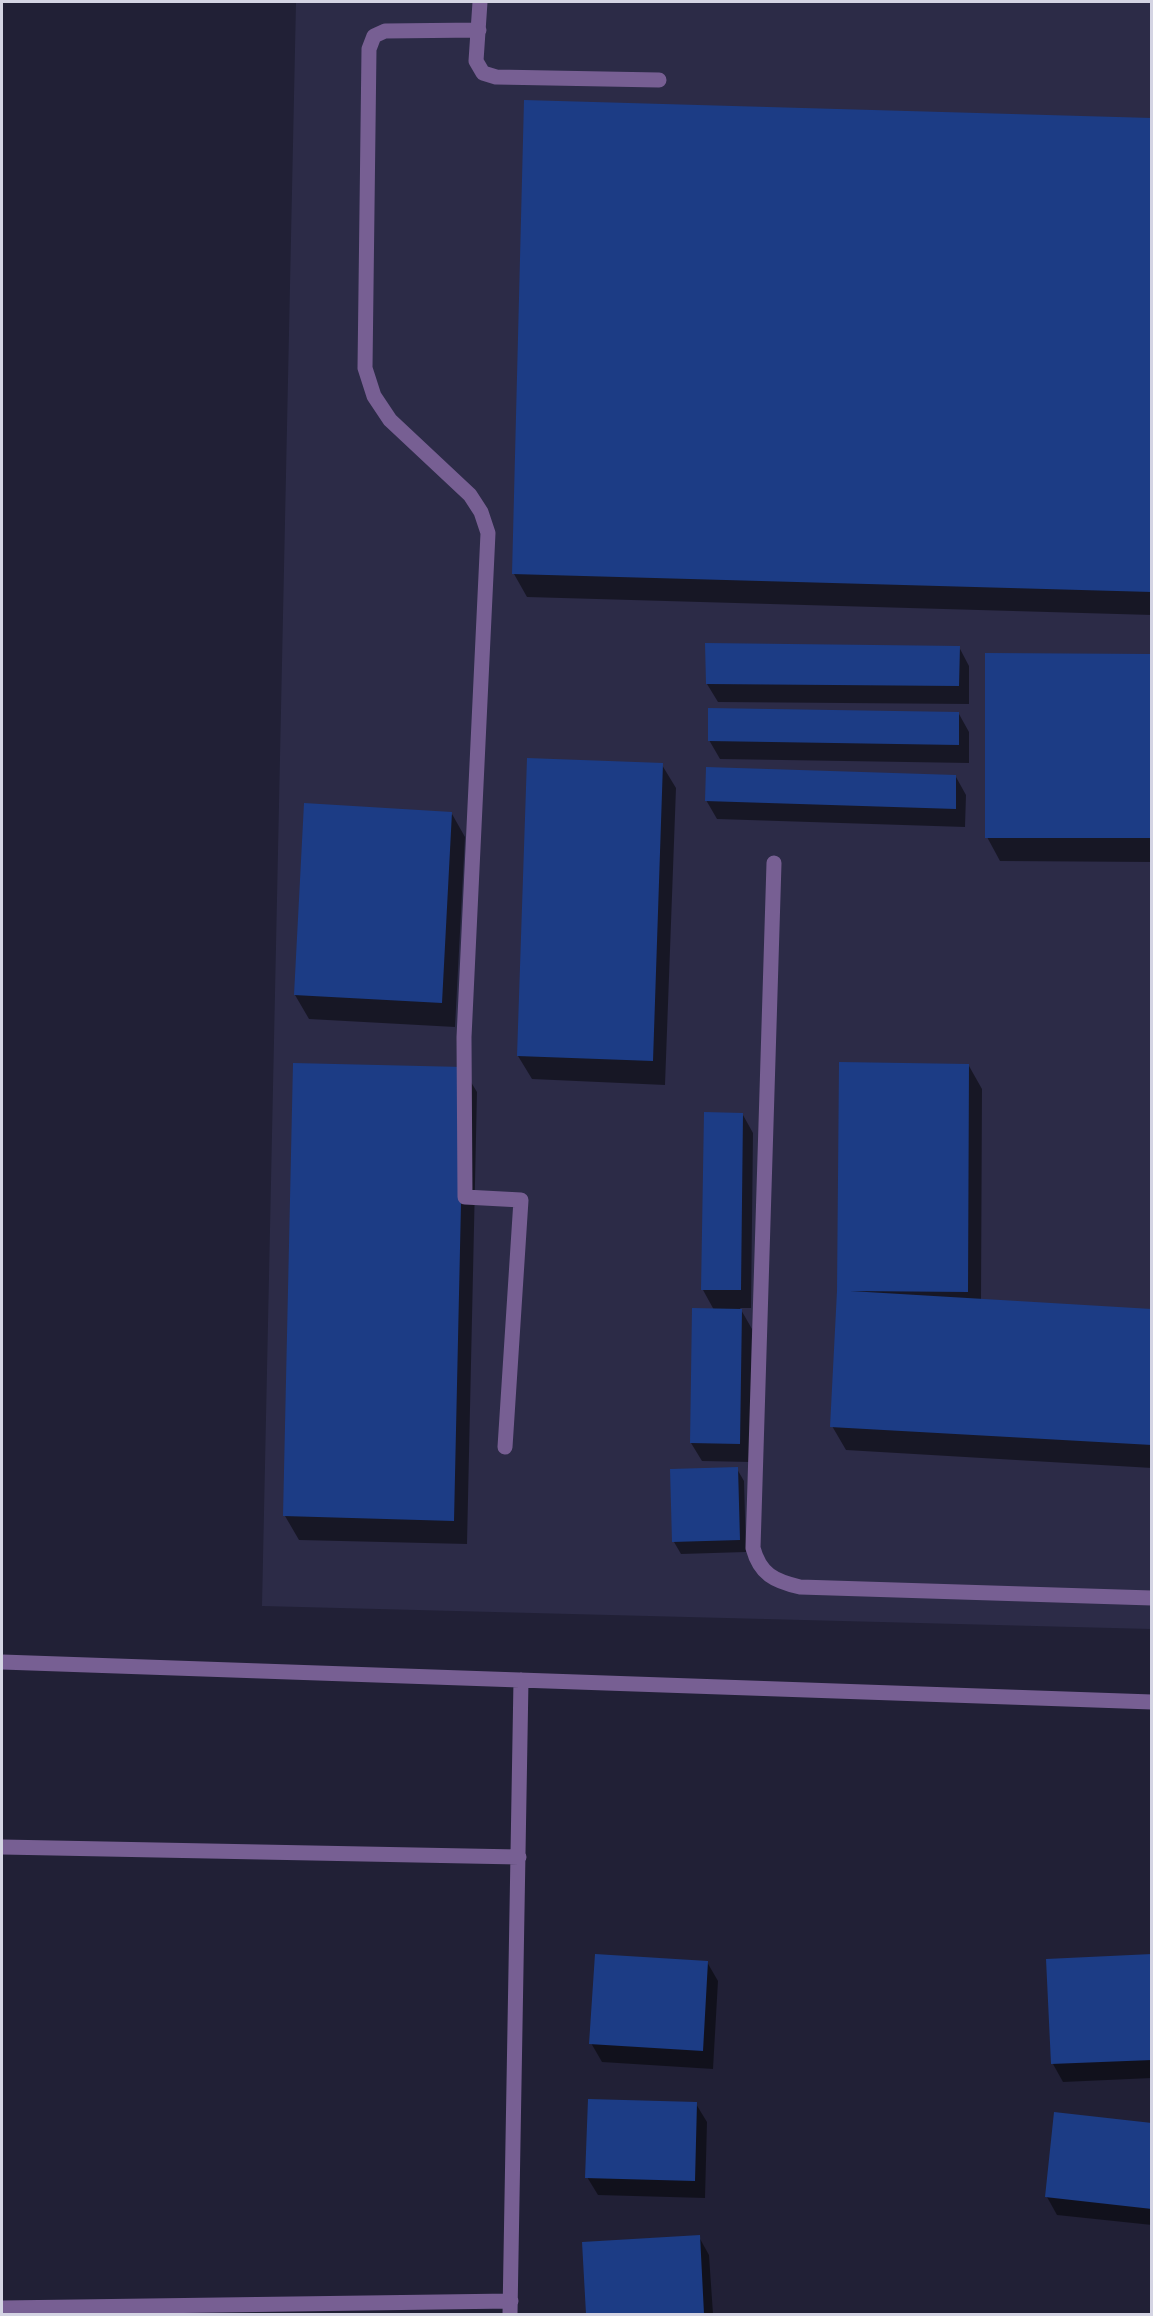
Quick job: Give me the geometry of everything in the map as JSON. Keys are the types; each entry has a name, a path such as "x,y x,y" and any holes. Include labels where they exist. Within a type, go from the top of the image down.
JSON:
{"street":[{"path":"480,2 476,61 483,72 496,77 659,80"},
{"path":"479,30 385,31 374,36 369,49 365,368 374,396 390,420 470,495 481,512 488,533 464,1037 465,1197 521,1200 505,1447"},
{"path":"774,862 753,1548 757,1564 784,1584 800,1587 1152,1598"},
{"path":"2,1662 1152,1702"},
{"path":"2,2308 511,2308 521,1680"},
{"path":"2,1846 519,1857"}],"shaded area":[{"path":"296,2 1151,2 1151,1629 262,1606"}],"building":[{"path":"524,100 1152,118 1152,592 512,574"},
{"path":"705,643 960,646 959,686 706,684"},
{"path":"985,653 1152,654 1152,838 985,838"},
{"path":"708,708 959,712 959,745 708,741"},
{"path":"527,758 663,763 653,1061 517,1056"},
{"path":"706,767 956,775 956,809 705,801"},
{"path":"304,803 452,812 442,1003 294,995"},
{"path":"839,1062 969,1064 968,1292 850,1291 1152,1309 1152,1445 830,1427 837,1291"},
{"path":"293,1063 464,1067 454,1521 283,1516"},
{"path":"704,1112 743,1113 741,1290 701,1290"},
{"path":"692,1308 742,1309 740,1444 690,1443"},
{"path":"738,1467 740,1540 672,1542 670,1469"},
{"path":"595,1954 708,1961 703,2051 589,2044"},
{"path":"1152,1954 1152,2060 1051,2064 1046,1959"},
{"path":"588,2099 697,2102 695,2181 585,2178"},
{"path":"1054,2112 1152,2123 1152,2209 1045,2197"},
{"path":"700,2235 704,2314 586,2314 582,2242"}]}
